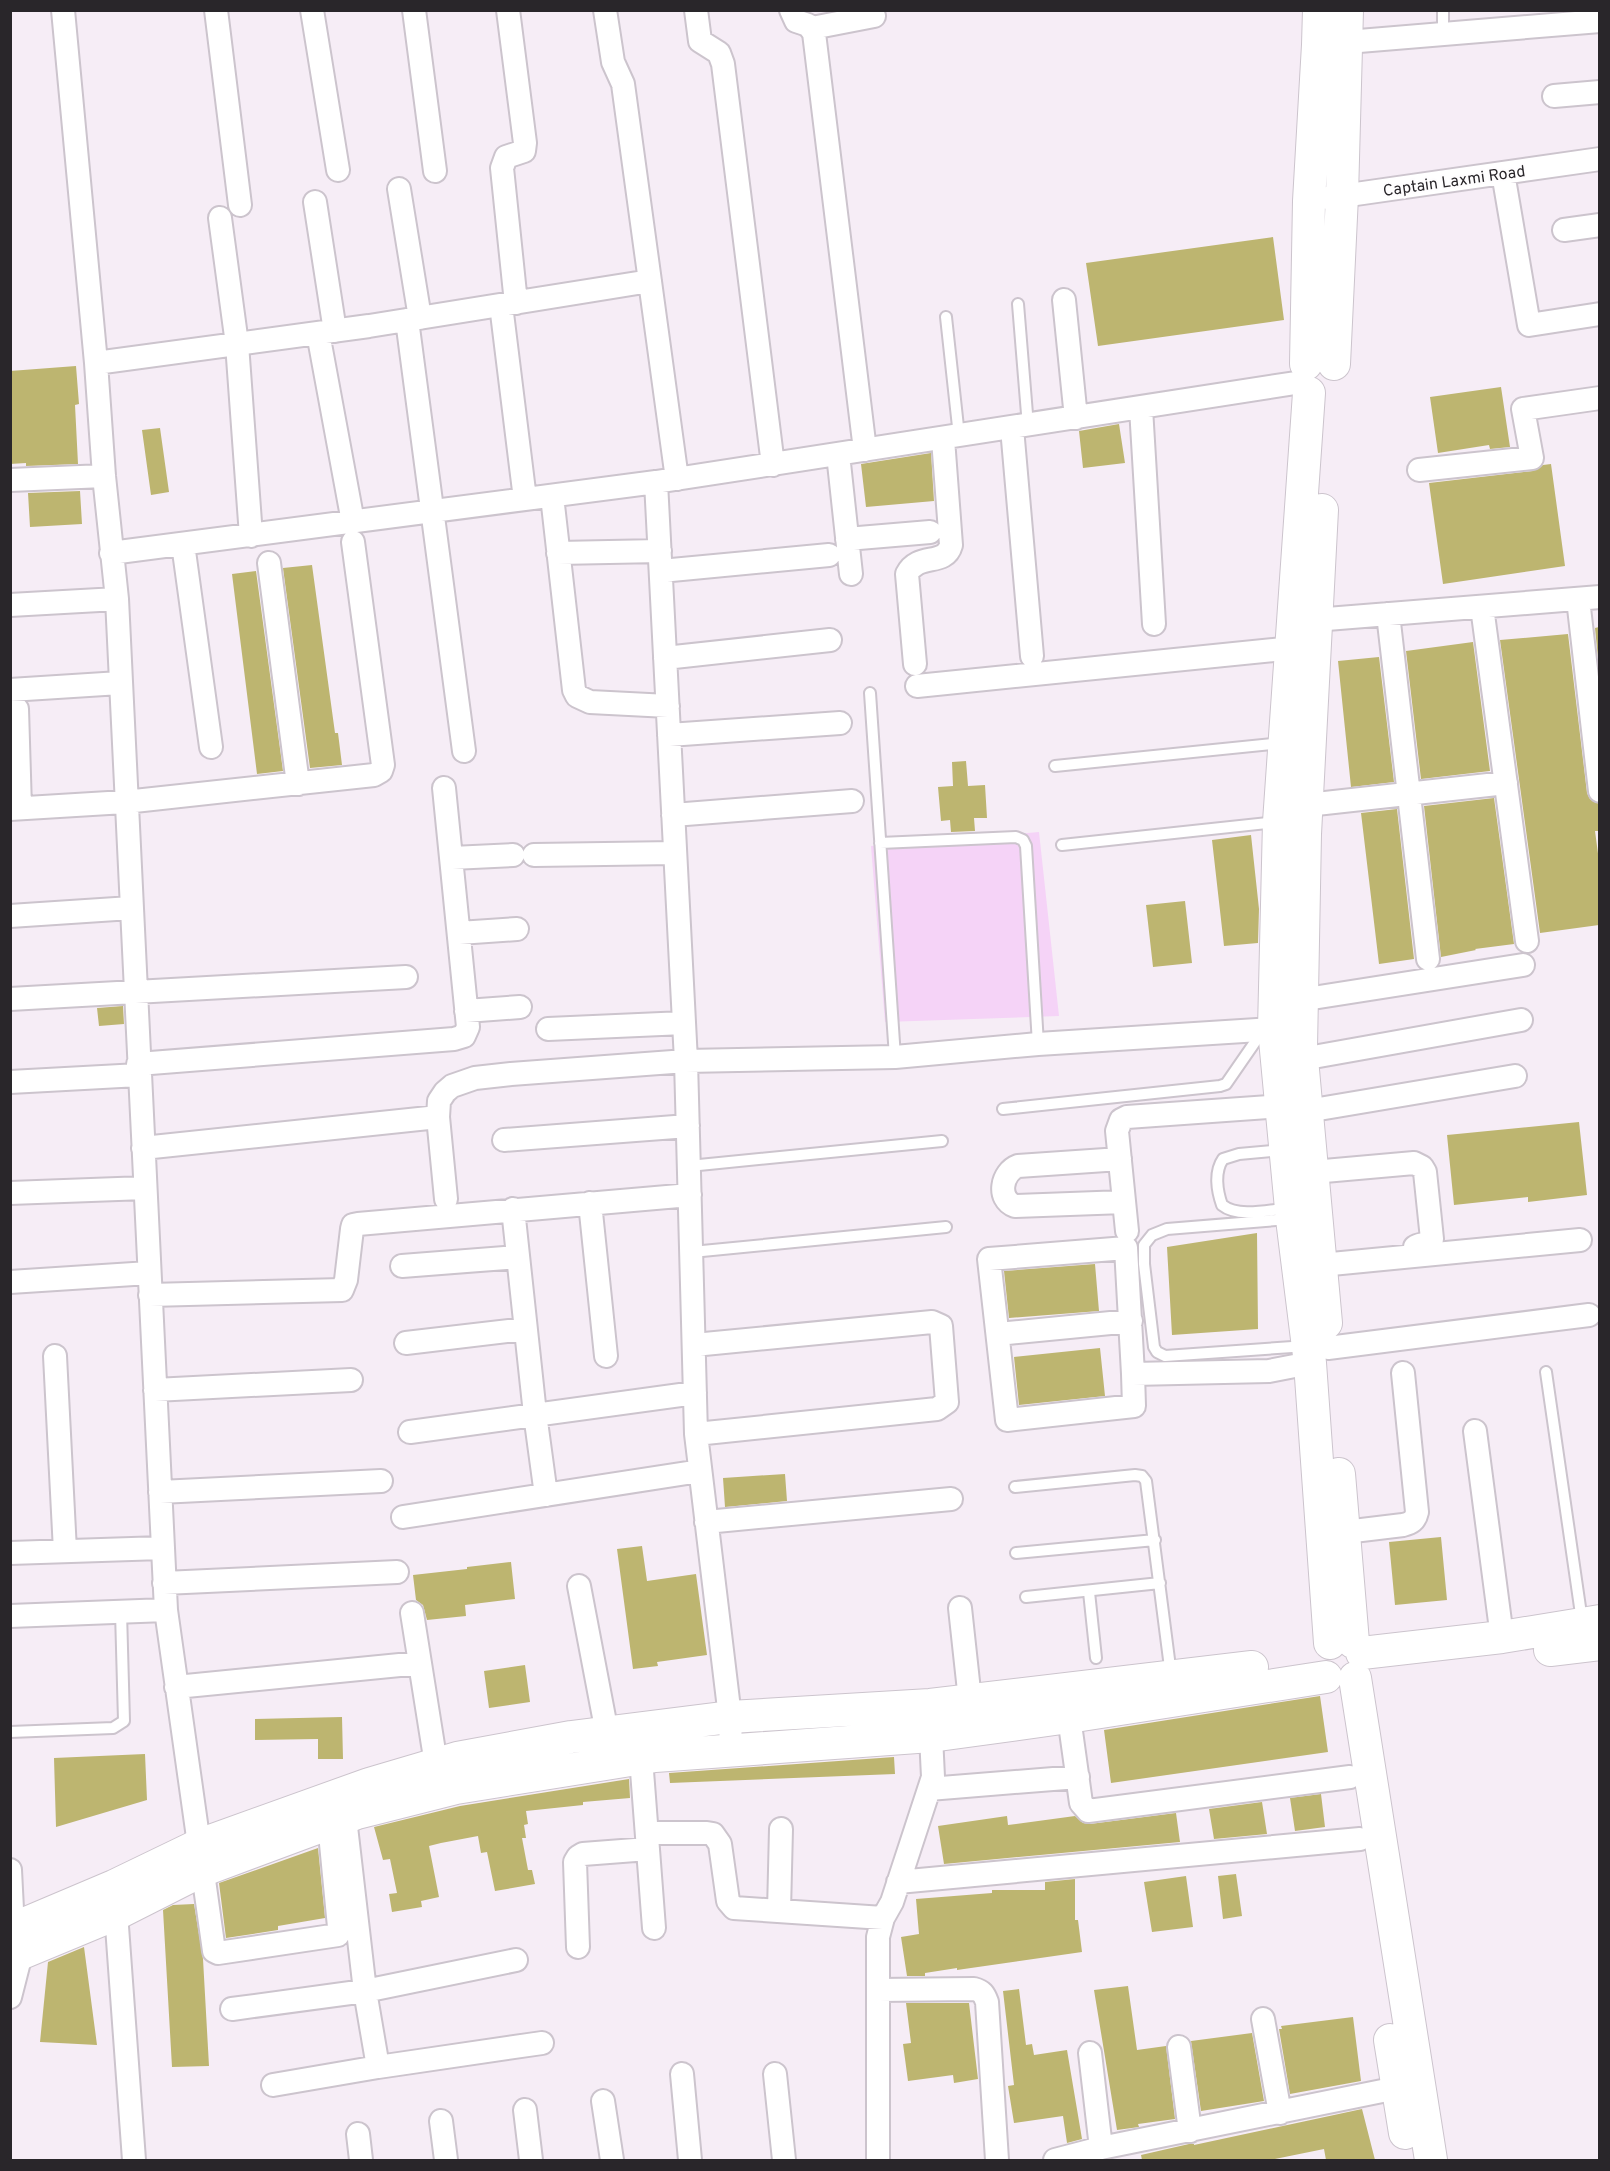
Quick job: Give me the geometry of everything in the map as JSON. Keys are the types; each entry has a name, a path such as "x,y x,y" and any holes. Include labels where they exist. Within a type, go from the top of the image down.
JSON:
{"street":[{"path":"63,10 117,599 130,909 166,1610 213,1949 216,1952 338,1935 337,1820"},
{"path":"216,10 240,205"},
{"path":"312,10 338,170"},
{"path":"414,10 435,171"},
{"path":"508,10 525,143 524,151 506,157 502,168 508,304 525,499"},
{"path":"605,10 613,63 623,84 650,281 666,480 660,561 686,1061 696,1434 730,1718 731,1750"},
{"path":"696,10 700,41 719,53 723,64 773,465"},
{"path":"791,10 796,21 812,28 874,16"},
{"path":"1316,380 1309,201 1319,10"},
{"path":"1347,10 1342,196 1316,380 1301,630 1285,743 1279,822 1279,1015 1294,1109 1313,1172 1321,1265 1315,1352 1343,1663 1350,1777 1410,2160"},
{"path":"1347,42 1443,34 1485,21 1596,18"},
{"path":"812,28 865,450"},
{"path":"1554,96 1599,92"},
{"name":"Captain Laxmi Road","path":"1309,201 1599,159"},
{"path":"1503,173 1528,325 1599,314"},
{"path":"399,189 433,512 464,751"},
{"path":"120,683 14,699 15,809 125,802 374,775 381,771 384,765 326,332 315,202"},
{"path":"220,218 237,344 251,536"},
{"path":"1564,230 1599,225"},
{"path":"96,363 414,319 650,281"},
{"path":"1064,300 1076,418"},
{"path":"111,553 251,536 353,532 433,512 773,465 1316,380"},
{"path":"1419,470 1532,458 1522,409 1599,398"},
{"path":"1141,408 1154,624"},
{"path":"1020,427 1032,656"},
{"path":"915,664 908,574 910,568 918,562 945,556 949,552 951,545 951,437"},
{"path":"838,454 852,573"},
{"path":"10,480 104,476"},
{"path":"552,496 574,690 577,696 590,702 668,706"},
{"path":"848,539 930,532"},
{"path":"183,544 211,747"},
{"path":"558,553 660,561 829,555"},
{"path":"269,563 298,784"},
{"path":"917,687 1301,630 1388,614 1589,598 1599,791"},
{"path":"10,605 117,599"},
{"path":"1482,607 1527,941"},
{"path":"1388,614 1428,959"},
{"path":"1301,630 1307,805 1279,1015 1302,1059 1286,1149 1292,1213 1344,1532 1343,1663 1431,2160"},
{"path":"665,658 830,640"},
{"path":"669,735 840,723"},
{"path":"1307,805 1506,783"},
{"path":"10,1082 454,1039 464,1036 468,1027 444,788"},
{"path":"674,815 852,801"},
{"path":"452,858 675,853"},
{"path":"10,916 130,909"},
{"path":"459,933 517,929"},
{"path":"446,1199 438,1117 439,1101 452,1086 475,1078 686,1061 895,1057 1038,1044 1279,1015 1523,965"},
{"path":"10,999 406,977"},
{"path":"466,1011 520,1007"},
{"path":"1302,1059 1521,1020"},
{"path":"548,1029 684,1023"},
{"path":"1126,1231 1117,1131 1120,1120 1127,1117 1294,1109 1515,1076"},
{"path":"143,1148 438,1117"},
{"path":"504,1140 688,1126"},
{"path":"1120,1159 1018,1166 1006,1173 1003,1182 1004,1198 1009,1204 1015,1206 1124,1202"},
{"path":"1313,1172 1414,1163 1422,1167 1425,1172 1432,1239 1430,1242 1414,1247 1414,1256"},
{"path":"10,1193 145,1188"},
{"path":"10,1282 149,1284 335,1291 342,1290 344,1286 353,1225 690,1195"},
{"path":"590,1203 606,1356"},
{"path":"513,1209 534,1414 546,1496"},
{"path":"1321,1265 1580,1240"},
{"path":"1126,1248 1131,1321 1134,1406 1007,1419 989,1259 1126,1248"},
{"path":"402,1266 518,1257"},
{"path":"1133,1374 1269,1371 1315,1352 1589,1315"},
{"path":"998,1334 1131,1321"},
{"path":"694,1345 932,1322 941,1326 947,1402 937,1409 696,1434"},
{"path":"406,1343 525,1329"},
{"path":"55,1356 65,1551"},
{"path":"1344,1532 1403,1525 1415,1519 1417,1512 1403,1373"},
{"path":"155,1389 351,1380"},
{"path":"410,1432 695,1393"},
{"path":"1475,1431 1502,1637"},
{"path":"403,1518 700,1471"},
{"path":"160,1492 381,1481"},
{"path":"706,1522 951,1499"},
{"path":"10,1553 162,1548"},
{"path":"164,1583 397,1572"},
{"path":"579,1586 607,1733"},
{"path":"960,1608 970,1700"},
{"path":"10,1616 166,1610"},
{"path":"412,1613 436,1764"},
{"path":"14,1943 115,1900 200,1858 369,1784 469,1755 607,1733 730,1718 930,1705 1172,1678 1343,1663 1594,1630"},
{"path":"200,1858 456,1788 641,1758 931,1736 1070,1717 1343,1663 1502,1637 1594,1630"},
{"path":"176,1686 420,1663"},
{"path":"1070,1717 1082,1803 1088,1810 1350,1777"},
{"path":"878,2160 878,1937 883,1918 892,1902 933,1777 931,1736"},
{"path":"641,1758 654,1928"},
{"path":"929,1789 1078,1777"},
{"path":"337,1820 378,2067"},
{"path":"779,1911 781,1829"},
{"path":"578,1947 575,1862 578,1857 647,1841 707,1833 713,1834 720,1844 730,1905 734,1908 883,1918"},
{"path":"898,1882 1360,1839"},
{"path":"10,1870 14,1943 10,1997"},
{"path":"115,1900 134,2160"},
{"path":"232,2009 364,1991 516,1960"},
{"path":"878,1990 974,1989 980,1990 985,1995 998,2160"},
{"path":"1263,2019 1280,2113"},
{"path":"273,2085 542,2043"},
{"path":"1179,2047 1190,2131"},
{"path":"1090,2053 1101,2148"},
{"path":"682,2074 690,2160"},
{"path":"775,2074 784,2160"},
{"path":"1055,2160 1101,2148 1397,2088"},
{"path":"603,2101 612,2160"},
{"path":"525,2110 531,2160"},
{"path":"441,2121 446,2160"},
{"path":"358,2134 361,2160"}],"lane":[{"path":"1443,10 1443,34"},
{"path":"1018,304 1020,427"},
{"path":"946,317 951,437"},
{"path":"870,693 895,1057"},
{"path":"1055,766 1285,743"},
{"path":"1062,845 1279,822"},
{"path":"880,843 1016,837 1023,840 1026,846 1038,1044"},
{"path":"1003,1109 1226,1084 1279,1015"},
{"path":"689,1166 942,1141"},
{"path":"1286,1149 1239,1154 1223,1159 1217,1172 1218,1184 1222,1205 1227,1209 1292,1213"},
{"path":"1292,1213 1167,1229 1152,1236 1144,1245 1144,1264 1154,1347 1161,1355 1315,1352"},
{"path":"692,1252 946,1227"},
{"path":"1546,1372 1577,1592 1594,1630"},
{"path":"1015,1487 1142,1476 1148,1488 1172,1678"},
{"path":"1016,1553 1155,1540"},
{"path":"1026,1597 1160,1583"},
{"path":"1089,1592 1096,1658"},
{"path":"10,1732 113,1728 124,1721 121,1612"}],"shaded area":[{"path":"1039,832 1059,1016 885,1022 871,846"}],"building":[{"path":"1273,237 1284,320 1098,346 1086,263"},
{"path":"76,366 79,404 75,405 78,464 26,466 26,463 10,464 10,371"},
{"path":"1501,387 1510,447 1490,449 1489,445 1438,453 1430,397"},
{"path":"1119,424 1125,463 1083,468 1079,431"},
{"path":"160,428 169,492 151,495 142,430"},
{"path":"931,453 934,501 866,507 861,464"},
{"path":"1551,464 1565,566 1443,584 1429,483 1533,471 1543,465"},
{"path":"80,491 82,524 30,527 28,493"},
{"path":"312,565 335,733 338,733 342,765 310,768 283,568"},
{"path":"256,571 283,771 257,774 232,574"},
{"path":"1599,627 1599,668 1595,628"},
{"path":"1568,634 1587,793 1590,799 1599,804 1599,831 1595,831 1599,861 1599,925 1540,933 1500,640"},
{"path":"1473,642 1490,771 1421,779 1406,651"},
{"path":"1379,657 1394,782 1351,787 1338,661"},
{"path":"966,761 968,786 985,785 987,818 974,818 975,831 951,832 950,820 941,821 938,787 953,786 952,762"},
{"path":"1494,798 1514,944 1475,949 1441,957 1424,806"},
{"path":"1397,809 1414,959 1379,964 1361,813"},
{"path":"1251,835 1259,909 1258,943 1224,946 1212,840"},
{"path":"1185,901 1192,963 1153,967 1146,905"},
{"path":"123,1006 124,1024 99,1026 97,1008"},
{"path":"1579,1122 1587,1195 1528,1202 1528,1197 1454,1205 1447,1135"},
{"path":"1257,1233 1258,1329 1172,1335 1167,1247"},
{"path":"1095,1264 1099,1311 1009,1318 1004,1271"},
{"path":"1100,1348 1105,1396 1019,1405 1014,1357"},
{"path":"785,1474 787,1501 725,1507 723,1478"},
{"path":"1441,1537 1447,1600 1395,1605 1389,1542"},
{"path":"642,1546 647,1581 696,1574 707,1655 657,1662 658,1666 633,1669 617,1549"},
{"path":"511,1562 515,1599 465,1605 466,1616 427,1620 423,1605 416,1600 413,1575"},
{"path":"525,1665 530,1702 489,1708 484,1671"},
{"path":"1320,1696 1328,1752 1111,1783 1104,1730"},
{"path":"342,1717 343,1759 318,1759 318,1739 255,1740 255,1719"},
{"path":"145,1754 147,1800 56,1827 54,1758"},
{"path":"894,1757 895,1774 670,1783 669,1773"},
{"path":"629,1779 630,1798 583,1802 583,1805 526,1811 528,1824 524,1825 526,1838 522,1838 528,1870 532,1870 535,1884 495,1891 487,1852 481,1853 478,1836 441,1843 429,1846 439,1897 421,1901 422,1907 392,1912 389,1894 397,1893 390,1859 383,1860 374,1827 460,1806"},
{"path":"1321,1794 1325,1827 1295,1831 1290,1798"},
{"path":"1262,1802 1267,1834 1214,1839 1209,1809"},
{"path":"1176,1813 1180,1842 944,1864 938,1826 1007,1816 1008,1825 1075,1816 1083,1823 1090,1824"},
{"path":"318,1848 325,1918 278,1926 278,1930 226,1938 219,1883"},
{"path":"1236,1874 1242,1916 1223,1919 1218,1876"},
{"path":"1186,1876 1193,1927 1152,1932 1144,1882"},
{"path":"1075,1879 1075,1920 1078,1920 1082,1952 957,1970 957,1968 925,1973 925,1976 907,1976 901,1937 919,1934 916,1899 992,1893 992,1890 1045,1890 1045,1882"},
{"path":"194,1904 203,1959 209,2066 172,2067 163,1910 173,1905"},
{"path":"84,1947 97,2045 40,2042 48,1962"},
{"path":"1128,1986 1137,2050 1166,2046 1175,2119 1138,2124 1139,2127 1117,2130 1094,1990"},
{"path":"1019,1989 1026,2045 1032,2044 1034,2055 1067,2050 1082,2139 1067,2143 1063,2116 1014,2123 1008,2086 1014,2085 1003,1991"},
{"path":"906,2003 969,2003 978,2079 954,2083 953,2075 908,2081 903,2044 911,2043"},
{"path":"1353,2017 1361,2081 1290,2094 1279,2029 1282,2029 1281,2026"},
{"path":"1252,2033 1264,2101 1201,2111 1191,2041"},
{"path":"1362,2109 1375,2160 1326,2160 1324,2149 1270,2160 1142,2160 1141,2155"}]}
